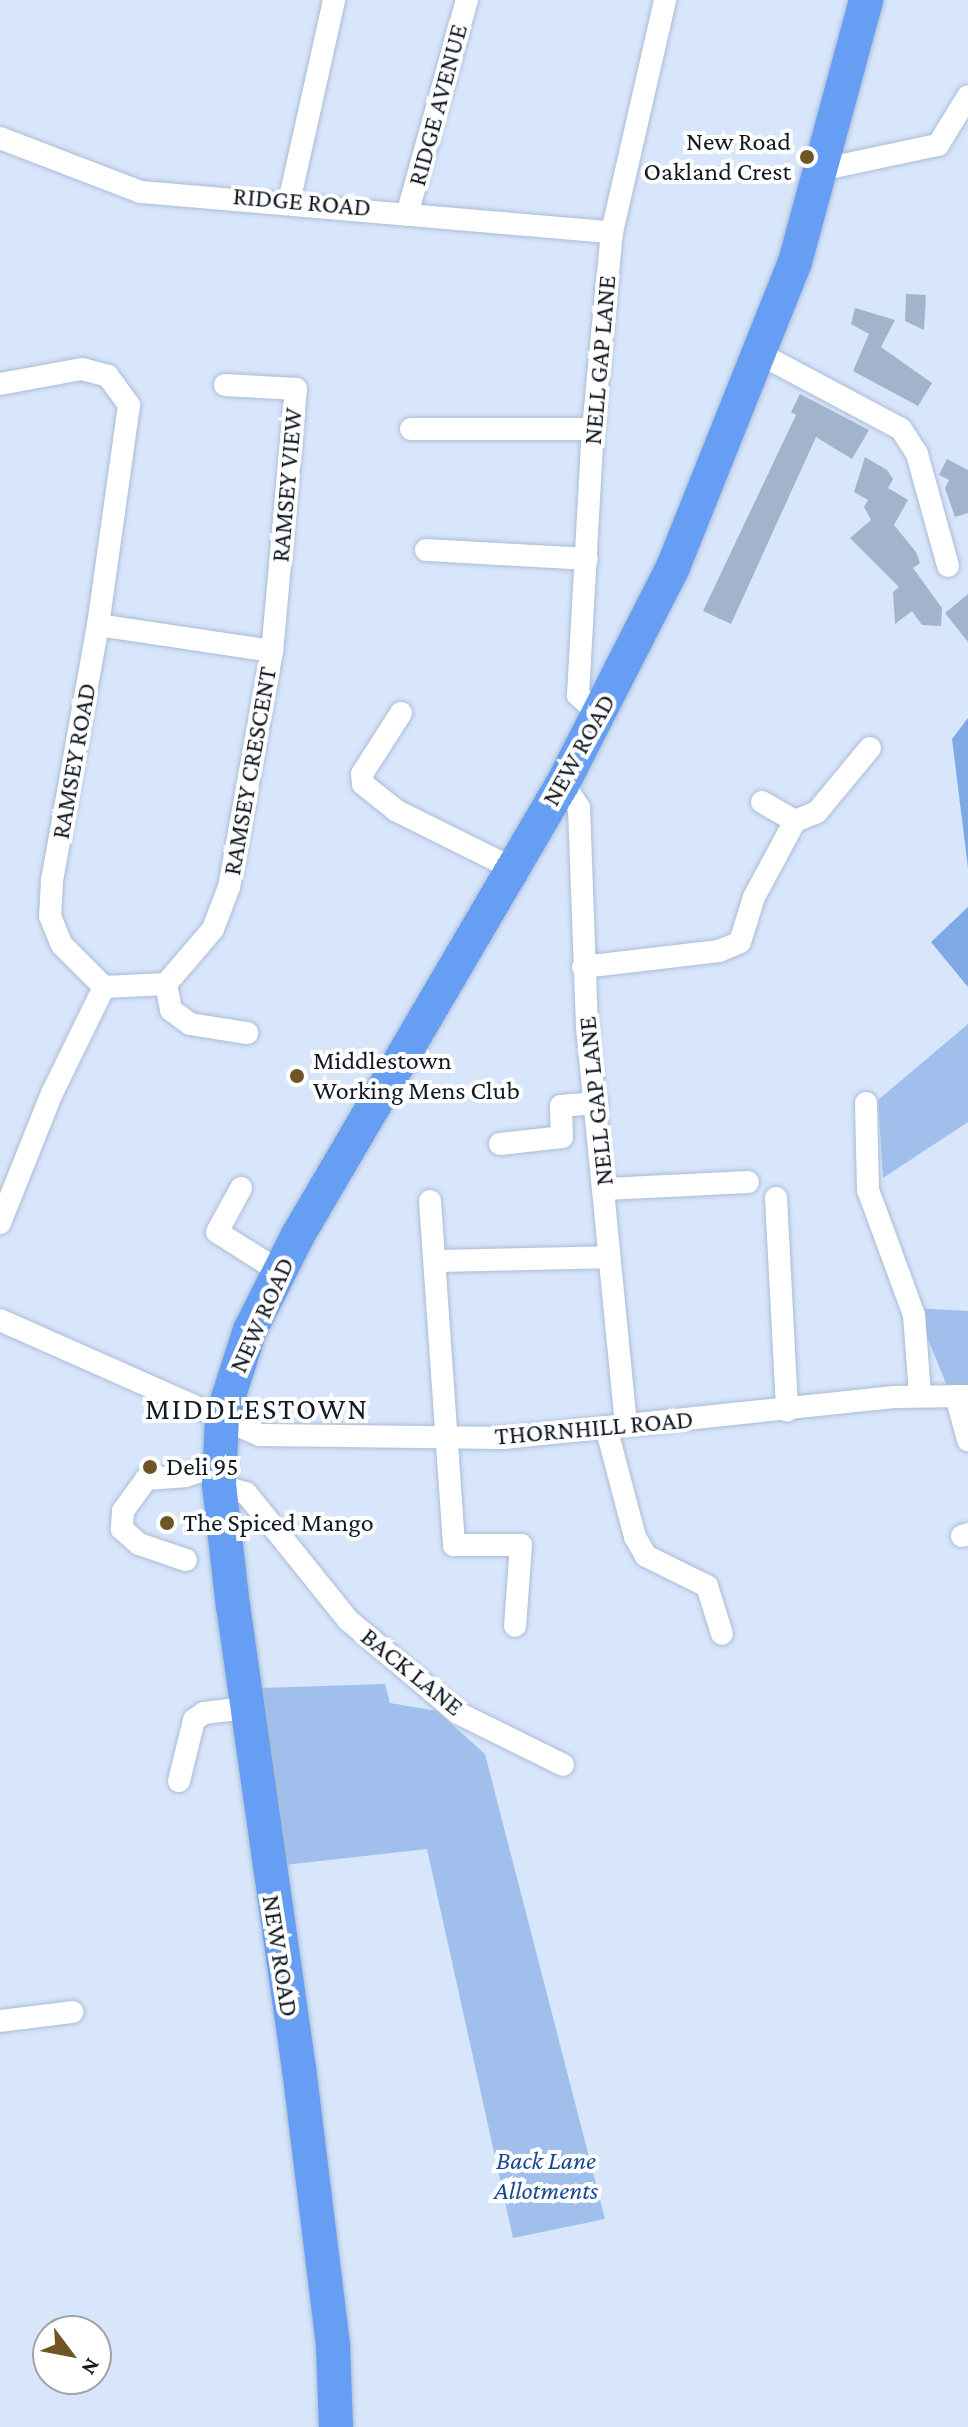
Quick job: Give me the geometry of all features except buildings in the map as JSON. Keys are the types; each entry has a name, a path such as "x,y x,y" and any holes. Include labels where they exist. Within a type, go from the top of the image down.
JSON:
{"highway":[{"name":"NEW ROAD","path":"336,2427 333,2345 299,2069 246,1708 219,1475 222,1417 250,1330 279,1271 563,783 673,567 762,355 820,170 866,0"}],"street":[{"path":"289,202 334,0"},
{"name":"RIDGE AVENUE","path":"408,211 467,0"},
{"name":"NELL GAP LANE","path":"600,715 578,695 593,429 612,232 665,0"},
{"path":"820,170 938,145 968,96"},
{"name":"RIDGE ROAD","path":"0,138 141,192 408,211 612,232"},
{"path":"762,355 901,429 917,454 948,566"},
{"name":"RAMSEY ROAD","path":"0,384 82,369 108,376 129,405 98,625 50,916 62,945 104,987"},
{"name":"RAMSEY VIEW","path":"225,385 296,389 272,651"},
{"path":"411,429 593,429"},
{"path":"426,550 587,559"},
{"name":"RAMSEY CRESCENT","path":"98,625 272,651 229,887 213,929 166,984"},
{"path":"401,713 362,774 363,784 397,811 512,868"},
{"path":"583,967 719,951 740,942 754,897 795,821 817,812 870,748"},
{"name":"NELL GAP LANE","path":"563,783 579,808 583,967 607,1189 616,1425 635,1537 646,1556 707,1586 722,1634"},
{"path":"762,802 795,821"},
{"path":"0,1223 52,1093 104,987 166,984 171,1010 190,1024 247,1033"},
{"path":"500,1144 562,1137 561,1106 597,1103"},
{"path":"866,1103 868,1190 914,1315 920,1395"},
{"path":"607,1189 748,1182"},
{"path":"241,1188 217,1232 279,1271"},
{"path":"776,1198 787,1411"},
{"path":"430,1201 432,1252 438,1261 454,1545 521,1545 515,1626"},
{"path":"438,1261 608,1257"},
{"name":"THORNHILL ROAD","path":"0,1320 260,1435 447,1438 787,1411 920,1395 962,1396"},
{"path":"962,1396 968,1440"},
{"path":"186,1560 139,1544 122,1529 123,1511 146,1479 219,1475"},
{"name":"BACK LANE","path":"219,1475 246,1493 272,1520 314,1584 348,1620 458,1713 563,1765"},
{"path":"179,1781 194,1720 204,1713 246,1708"},
{"path":"0,2021 72,2012"}],"green space":[{"path":"968,1024 968,1122 883,1178 878,1100"},
{"path":"915,1308 968,1311 968,1390 948,1388"},
{"name":"Back Lane Allotments","path":"385,1684 390,1703 437,1711 485,1754 605,2219 513,2238 427,1849 284,1865 261,1688"}],"shaded area":[{"path":"968,718 968,868 952,739"},
{"path":"968,907 968,987 931,942"}],"place":[{"name":"New Road Oakland Crest","path":"807,157"},
{"name":"Middlestown Working Mens Club","path":"297,1076"},
{"name":"Deli 95","path":"150,1467"},
{"name":"The Spiced Mango","path":"167,1523"}],"district":[{"name":"MIDDLESTOWN","path":"257,1409"}]}
